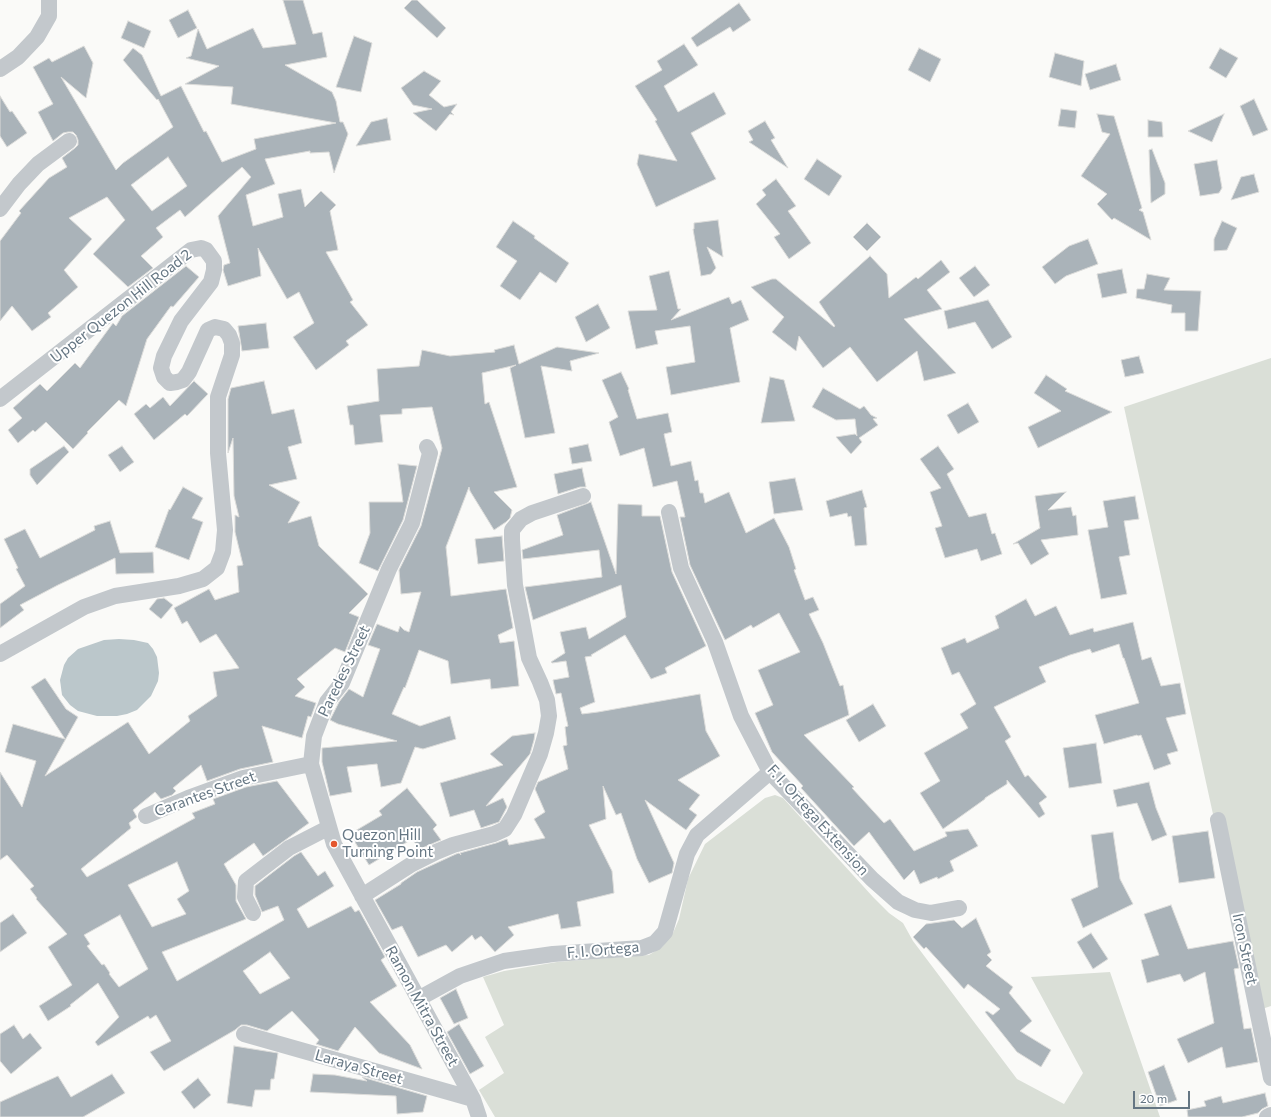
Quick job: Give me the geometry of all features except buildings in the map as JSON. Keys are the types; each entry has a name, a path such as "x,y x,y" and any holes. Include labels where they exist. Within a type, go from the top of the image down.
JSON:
{"street":[{"path":"0,69 18,57 38,37 49,16 49,0"},
{"path":"0,210 19,184 38,164 69,141"},
{"name":"Upper Quezon Hill Road 2","path":"0,400 191,250 201,248 206,250 214,261 214,270 211,282 181,321 164,356 161,368 164,377 170,383 183,380 189,372 208,330 215,327 224,329 229,335 232,343 232,355 218,397 218,452 224,530 223,552 217,568 203,579 180,586 115,596 84,607 0,654"},
{"name":"Paredes Street","path":"362,896 334,844 328,828 311,764 314,736 327,702 342,683 389,570 412,522 430,453 427,447"},
{"path":"362,896 412,864 436,852 453,845 494,834 505,829 514,815 540,754 549,716 547,700 529,658 515,585 512,530 521,519 532,513 583,496"},
{"name":"F. I. Ortega Extension","path":"669,512 681,568 715,642 741,716 770,772 872,880 898,902 915,910 931,913 959,908"},
{"name":"Carantes Street","path":"146,816 188,798 243,778 311,764"},
{"name":"F. I. Ortega","path":"418,999 460,976 504,961 553,954 642,948 655,943 665,932 687,854 697,835 770,772"},
{"name":"Iron Street","path":"1218,820 1271,1078"},
{"path":"253,913 245,896 246,881 289,848 328,828"},
{"name":"Ramon Mitra Street","path":"362,896 473,1099 479,1117"},
{"name":"Laraya Street","path":"244,1034 473,1099"},
{"path":"1267,1117 1271,1116"}],"shaded area":[{"path":"1271,358 1271,1006 1256,1011 1124,407"},
{"path":"119,639 148,643 153,649 157,657 159,673 158,681 151,696 137,710 127,714 117,716 97,716 78,711 70,705 62,695 60,680 64,665 68,658 78,649 104,640"},
{"path":"775,795 783,798 873,897 889,913 903,923 913,941 1017,1079 1064,1104 1083,1073 1031,977 1110,972 1160,1117 495,1117 479,1090 504,1073 485,1037 504,1025 483,977 504,971 557,962 649,955 662,947 673,933 679,919 688,879 705,844 765,798"}],"place":[{"name":"Quezon Hill Turning Point","path":"334,844"}]}
